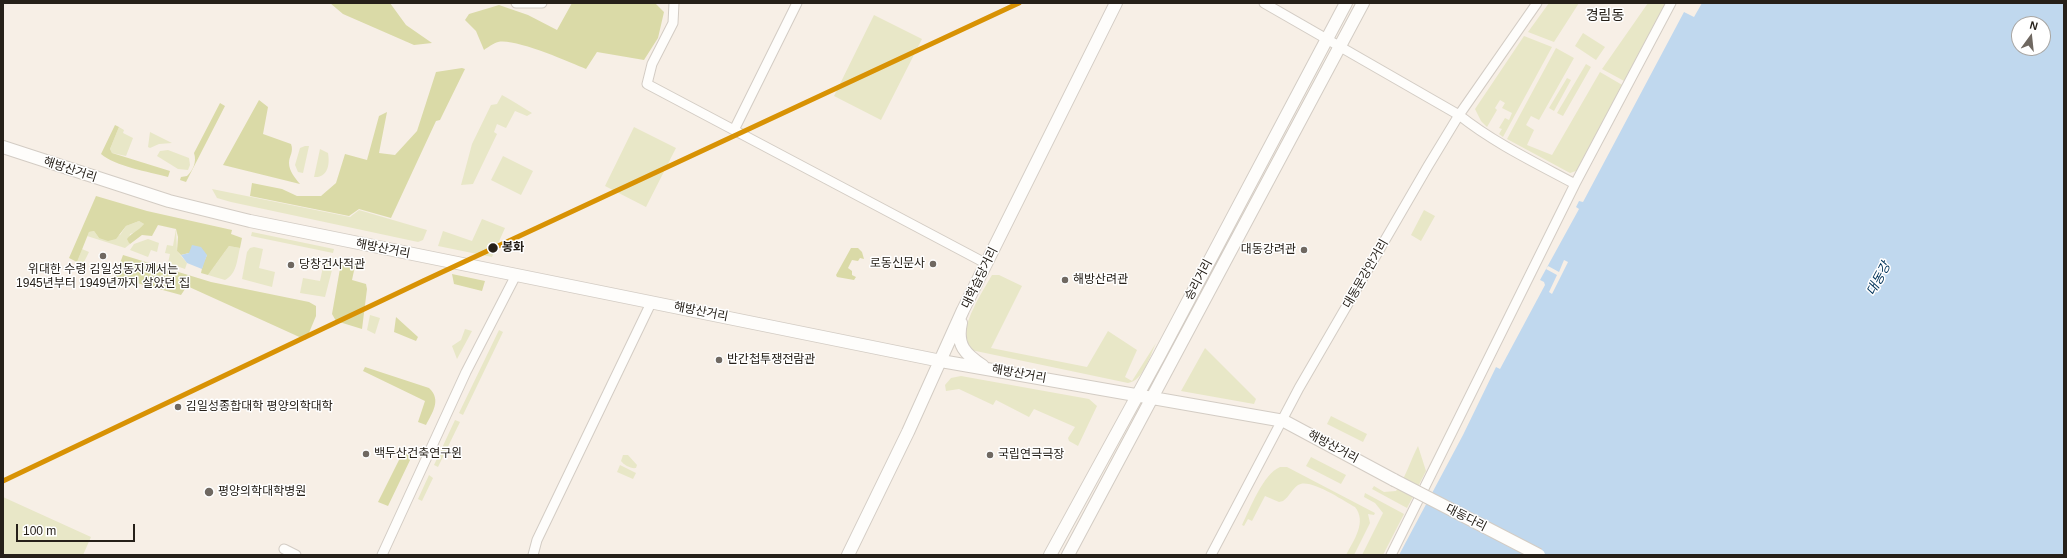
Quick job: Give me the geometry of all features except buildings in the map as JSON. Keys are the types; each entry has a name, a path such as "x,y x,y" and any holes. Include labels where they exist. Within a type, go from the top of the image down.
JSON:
{"main road":[{"name":"대학습당거리","path":"848,555 941,361 963,310 1116,3"},
{"name":"승리거리","path":"1050,555 1346,3"},
{"name":"승리거리","path":"1068,555 1363,3"},
{"name":"해방산거리","path":"3,147 188,206 341,240 941,361 1284,421 1394,480"},
{"path":"963,310 959,330 960,343 969,356 987,369"},
{"name":"대동다리","path":"1394,480 1538,555"}],"street":[{"path":"516,3 542,3"},
{"path":"674,3 673,23 652,64 647,84 987,264"},
{"path":"734,130 797,3"},
{"path":"1264,3 1459,115 1480,131 1575,184"},
{"name":"대동문강안거리","path":"1212,555 1284,421 1299,388 1459,115 1537,3"},
{"path":"1391,555 1575,184 1671,3"},
{"path":"382,555 466,372 516,275"},
{"path":"533,555 537,540 651,302"},
{"path":"284,549 296,555"}],"green space":[{"path":"330,3 390,3 406,25 432,43 414,45 343,14"},
{"path":"572,3 655,3 664,12 658,38 644,60 597,52 586,69 542,51 517,44 498,42 484,50 476,31 465,20 469,14 499,5 528,15 557,30"},
{"path":"1549,3 1579,3 1554,42 1528,32"},
{"path":"1648,3 1669,3 1626,82 1602,69"},
{"path":"874,15 922,39 881,120 834,96"},
{"path":"1583,33 1605,47 1596,60 1575,46"},
{"path":"1524,36 1552,47 1503,137 1499,134 1502,129 1499,128 1505,118 1509,120 1512,113 1502,108 1505,103 1500,100 1495,108 1497,110 1487,127 1481,121 1475,109"},
{"path":"1556,48 1574,58 1539,120 1531,116 1526,125 1534,130 1527,145 1552,155 1600,72 1624,86 1579,170 1570,173 1507,139"},
{"path":"1586,64 1591,67 1563,116 1557,113"},
{"path":"462,68 465,69 440,120 436,121 391,218 359,209 349,216 250,196 252,183 282,189 297,196 321,196 336,183 345,154 367,160 379,116 387,112 379,153 395,155 417,131 436,72"},
{"path":"1567,78 1571,80 1554,111 1549,108"},
{"path":"502,95 532,113 527,116 515,111 506,128 497,124 494,132 497,134 473,184 461,185 472,144 491,105 497,104"},
{"path":"259,100 268,107 263,134 291,144 292,149 289,166 300,184 223,165"},
{"path":"220,103 225,106 186,182 180,180 181,177 187,176 193,168 195,163 194,153"},
{"path":"115,125 119,127 110,149 112,153 170,171 168,177 123,165 101,154"},
{"path":"119,127 124,130 123,133 133,138 126,156 112,153 110,149"},
{"path":"634,127 676,148 646,207 605,186"},
{"path":"150,132 172,143 159,144 150,148 148,147"},
{"path":"309,146 303,173 298,172 295,165 300,148"},
{"path":"320,149 328,153 329,162 325,173 319,177 314,177"},
{"path":"168,150 189,158 190,165 188,170 178,169 157,156 160,151"},
{"path":"503,156 533,171 521,195 491,180"},
{"path":"212,189 350,217 359,210 427,230 423,240 418,242 231,202 217,198"},
{"path":"96,196 147,211 232,230 231,234 242,238 240,248 229,246 208,275 201,273 207,255 189,253 181,255 177,251 178,237 176,229 158,225 152,236 142,235 130,244 127,239 144,224 139,221 126,226 116,239 108,241 99,238 94,231 89,232 77,262 69,258"},
{"path":"1424,210 1435,216 1421,241 1411,235"},
{"path":"482,219 505,228 492,257 438,246 443,231 472,241"},
{"path":"139,221 144,224 141,230 130,234 130,244 125,248 87,236 89,232 94,231 99,238 120,235 126,226"},
{"path":"176,229 177,251 187,263 185,269 168,263 170,254 165,253 167,245 173,246"},
{"path":"252,232 334,249 333,253 251,236"},
{"path":"148,239 159,243 157,252 151,250 148,257 130,250 134,244"},
{"path":"229,246 240,248 236,266 232,274 225,280 208,275"},
{"path":"254,247 263,249 259,268 275,272 272,287 242,279 247,252 250,248"},
{"path":"851,248 858,248 862,252 864,259 860,258 858,261 852,260 848,268 852,271 852,275 856,277 854,280 837,277 836,275"},
{"path":"82,249 89,252 83,264 77,262"},
{"path":"123,255 211,282 309,302 316,306 316,316 306,340 187,286 181,295 115,277"},
{"path":"324,262 331,265 332,270 325,297 300,293 303,278 320,281"},
{"path":"341,263 355,266 352,280 366,284 367,289 362,329 336,321 332,314"},
{"path":"452,274 485,281 482,291 454,284"},
{"path":"992,275 999,275 1022,286 991,348 1087,367 1108,331 1137,350 1125,377 1132,381 1156,343 1142,373 1138,378 1133,381 1128,383 971,350 966,343 965,335 967,324 971,313"},
{"path":"370,315 380,318 375,334 367,330"},
{"path":"396,317 418,337 416,341 394,332"},
{"path":"465,329 472,331 457,359 452,346 461,340"},
{"path":"499,330 503,332 463,415 459,413"},
{"path":"1205,348 1256,399 1254,404 1181,391"},
{"path":"365,367 429,388 435,397 435,406 426,425 418,422 425,401 363,371"},
{"path":"961,376 1089,399 1097,406 1078,446 1069,441 1068,438 1075,427 1034,409 1029,417 996,400 993,405 959,389 946,391 945,385 951,378"},
{"path":"1331,416 1367,434 1363,442 1327,424"},
{"path":"455,420 460,422 438,467 434,465"},
{"path":"1418,446 1426,471 1407,508 1372,489 1374,486 1384,492 1396,491 1403,480"},
{"path":"403,452 412,456 388,506 378,502"},
{"path":"623,455 628,455 637,465 636,468 630,467 621,461"},
{"path":"1311,457 1346,475 1341,484 1306,466"},
{"path":"620,465 636,473 633,479 617,472"},
{"path":"1280,467 1287,467 1375,513 1374,515 1368,514 1370,523 1354,555 1346,555 1356,537 1360,525 1360,519 1355,507 1310,484 1303,483 1298,485 1283,501 1279,502 1265,496 1252,521 1248,519 1244,526 1242,525 1263,484 1274,471"},
{"path":"429,475 433,478 422,501 418,499"},
{"path":"1365,493 1404,514 1383,555 1362,555 1383,513 1375,503 1364,497"},
{"path":"3,497 91,537 83,555 3,555"}],"water":[{"name":"대동강","path":"1702,3 2064,3 2064,555 1399,555 1463,435 1496,367 1500,369 1545,285 1544,282 1540,280 1579,209 1576,207 1579,201 1583,202 1684,12 1694,17"},
{"path":"192,245 201,247 207,255 202,269 187,263 181,255 189,253"}],"pier":[{"path":"1564,260 1568,262 1552,294 1549,292 1557,275 1546,269 1548,266 1559,272"}],"transit line":[{"path":"3,481 423,281 1019,3"}],"place":[{"name":"봉화","path":"493,248"},
{"name":"대동강려관","path":"1304,250"},
{"name":"위대한 수령 김일성동지께서는 1945년부터 1949년까지 살았던 집","path":"103,256"},
{"name":"로동신문사","path":"933,264"},
{"name":"당창건사적관","path":"291,265"},
{"name":"해방산려관","path":"1065,280"},
{"name":"반간첩투쟁전람관","path":"719,360"},
{"name":"김일성종합대학 평양의학대학","path":"178,407"},
{"name":"백두산건축연구윈","path":"366,454"},
{"name":"국립연극극장","path":"990,455"},
{"name":"평양의학대학병원","path":"209,492"}],"district":[{"name":"경림동","path":"1605,16"}]}
